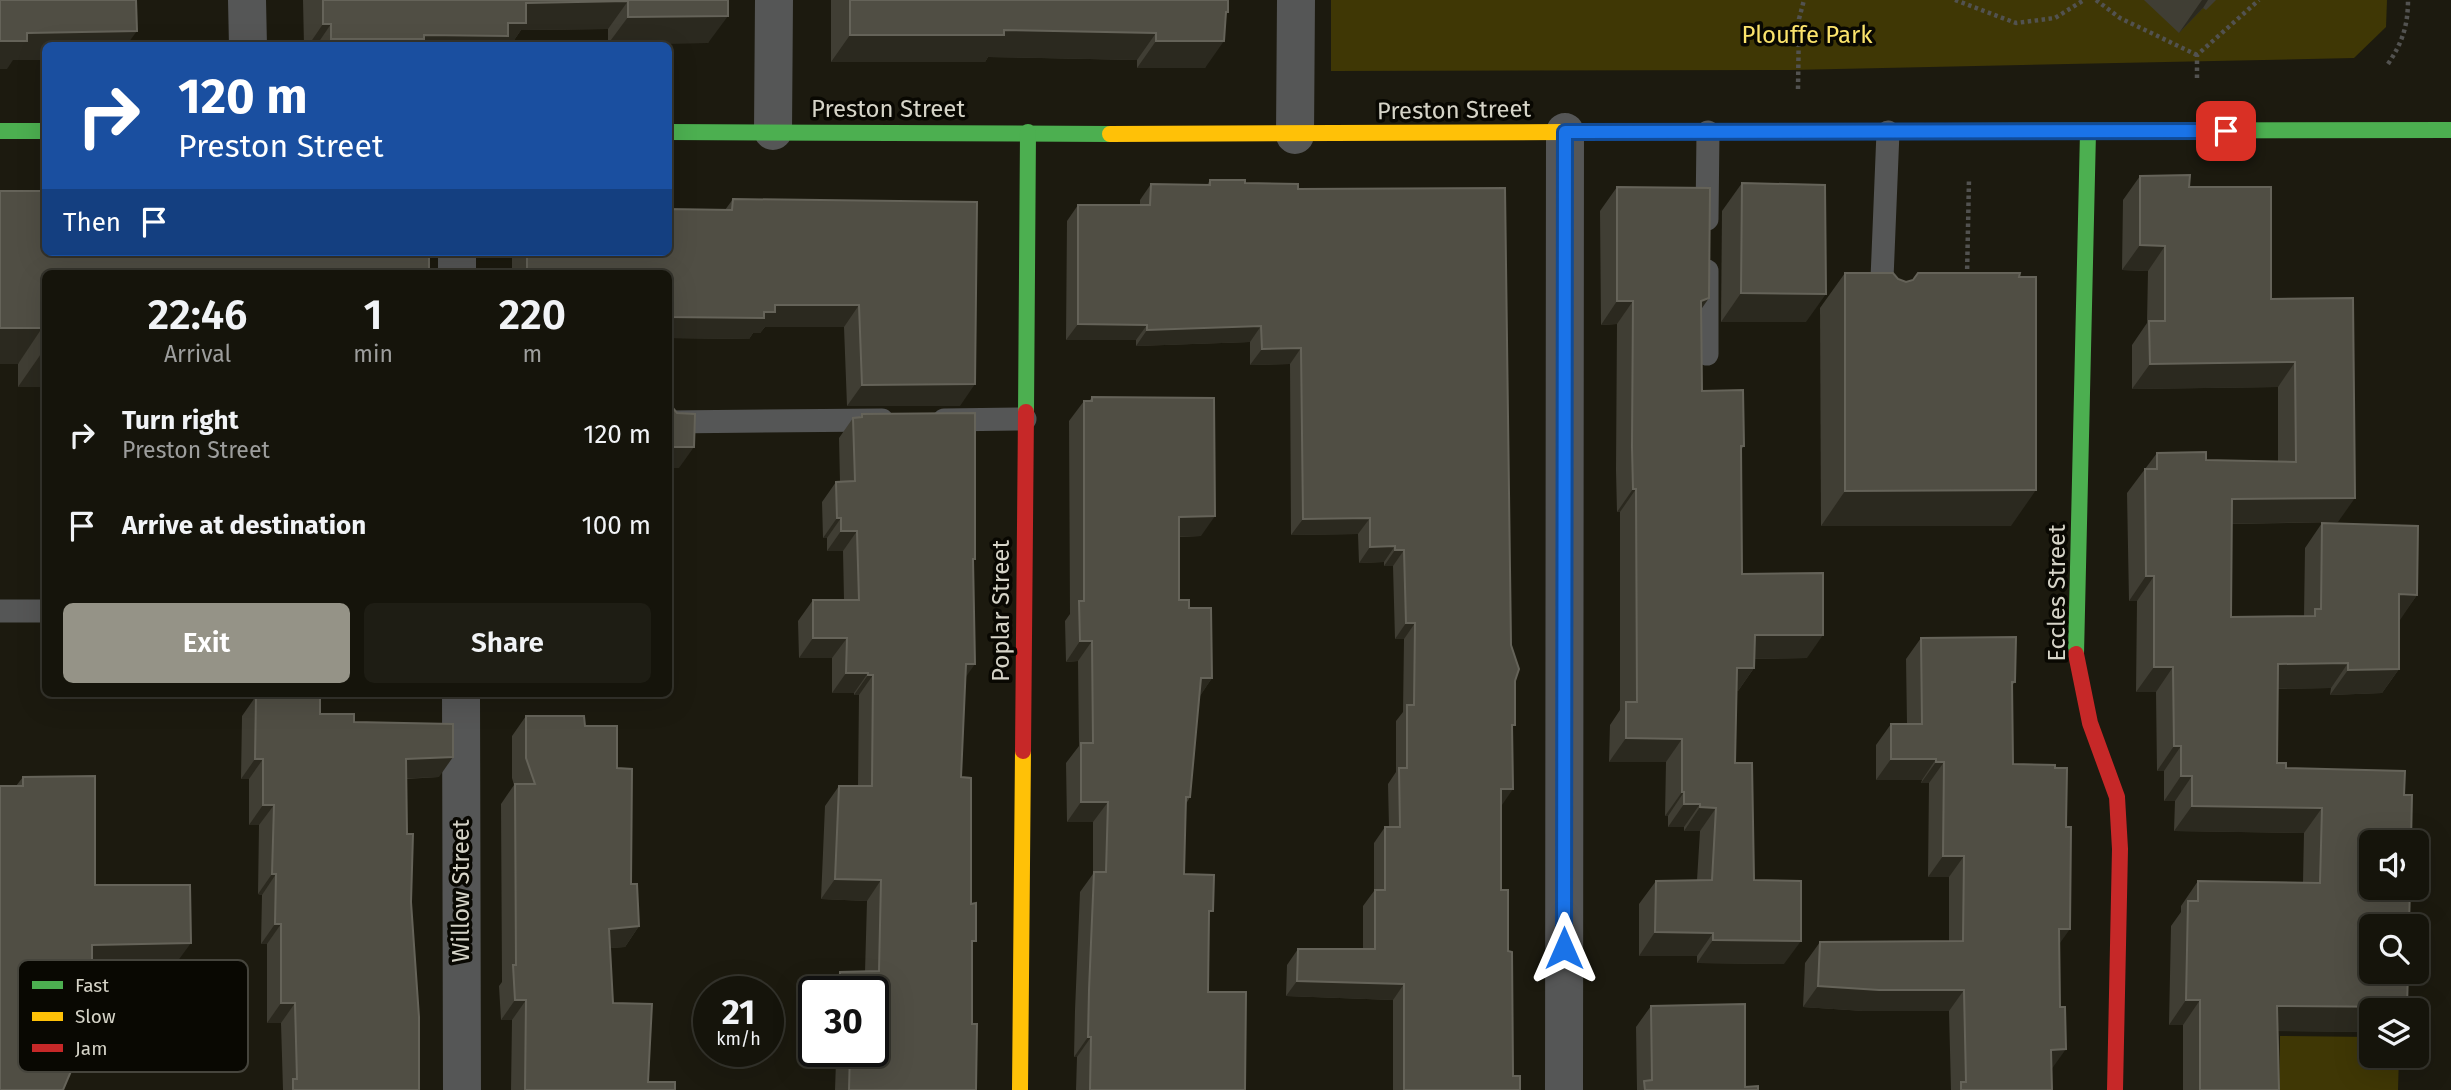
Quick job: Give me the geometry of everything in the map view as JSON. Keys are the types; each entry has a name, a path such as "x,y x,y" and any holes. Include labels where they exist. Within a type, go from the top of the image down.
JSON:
{"street":[{"path":"247,0 248,42"},
{"path":"773,131 774,0"},
{"path":"1295,135 1296,0"},
{"path":"0,131 42,131"},
{"name":"Preston Street","path":"672,132 1295,135 2451,131"},
{"name":"Poplar Street","path":"1020,1090 1028,132"},
{"path":"1563,1090 1565,132"},
{"name":"Eccles Street","path":"2088,132 2076,657 2090,723 2117,797 2120,849 2115,1090"},
{"name":"Willow Street","path":"461,697 462,1090"}],"lane":[{"path":"1707,354 1708,132"},
{"path":"1881,303 1888,132"},
{"path":"927,420 1025,419"},
{"path":"672,422 900,420"},
{"path":"0,611 42,611"}],"path":[{"path":"1798,132 1799,19 1804,0"},
{"path":"1955,0 2016,23 2055,18 2084,0"},
{"path":"2096,0 2120,18 2197,54"},
{"path":"2197,78 2197,54 2259,0"},
{"path":"2388,64 2401,44 2408,22 2408,0"},
{"path":"1967,284 1969,178"}],"green space":[{"name":"Plouffe Park","path":"1331,0 2387,0 2386,27 2354,58 1791,70 1331,71"},
{"path":"2280,1036 2359,1037 2359,1068 2399,1068 2398,1090 2279,1090"}],"building":[{"path":"0,0 136,0 137,31 27,33 27,41 0,41"},
{"path":"323,0 728,0 728,16 628,17 628,1 526,3 526,23 508,23 508,36 424,35 424,39 331,39 331,24 323,24"},
{"path":"850,0 1228,0 1228,12 1224,41 1156,41 1156,33 1004,30 1004,35 850,35"},
{"path":"2190,175 2189,187 2271,187 2271,299 2353,298 2355,498 2232,499 2231,617 2315,616 2315,609 2321,609 2322,523 2418,526 2417,595 2399,594 2399,669 2348,670 2348,663 2278,664 2277,763 2286,763 2286,768 2405,771 2404,795 2412,795 2411,830 2359,830 2359,900 2410,900 2409,914 2359,914 2359,984 2408,984 2407,998 2359,998 2359,1007 2277,1006 2279,1090 2200,1090 2200,1000 2186,1000 2188,901 2198,901 2198,881 2320,883 2322,808 2192,806 2192,776 2181,776 2181,746 2174,746 2173,667 2154,667 2154,576 2146,576 2145,469 2157,469 2157,453 2206,452 2206,460 2296,462 2295,362 2150,364 2149,321 2165,321 2165,246 2140,245 2140,176"},
{"path":"1210,180 1298,184 1298,189 1505,188 1511,645 1519,669 1515,681 1515,725 1512,725 1513,789 1501,789 1501,890 1508,890 1508,951 1512,952 1513,1076 1520,1076 1520,1090 1404,1090 1404,984 1297,981 1298,949 1375,949 1375,890 1385,890 1385,827 1400,827 1399,768 1407,768 1407,705 1414,705 1415,623 1406,623 1404,550 1395,550 1395,546 1370,547 1370,518 1303,519 1301,348 1262,349 1261,326 1147,330 1147,325 1078,324 1078,205 1150,205 1151,184 1210,185"},
{"path":"1742,183 1825,185 1826,294 1741,293"},
{"path":"1617,187 1710,188 1709,298 1701,301 1702,391 1743,390 1742,574 1823,573 1823,635 1755,635 1754,668 1737,668 1735,763 1752,763 1754,880 1801,881 1801,941 1713,940 1713,933 1655,932 1656,881 1712,880 1716,808 1684,804 1682,739 1626,738 1626,702 1637,702 1636,489 1633,489 1632,447 1633,301 1617,301"},
{"path":"0,191 42,191 42,256 429,256 429,270 42,270 42,328 0,328"},
{"path":"733,199 977,202 975,384 862,385 859,305 775,305 775,312 764,312 764,318 672,317 672,270 527,270 527,256 672,256 672,209 732,210"},
{"path":"1845,273 1893,273 1906,282 1913,280 1918,273 2020,273 2019,277 2036,277 2036,490 1845,491"},
{"path":"1092,397 1214,398 1215,516 1179,517 1179,600 1189,600 1189,608 1211,608 1212,678 1201,678 1190,797 1186,797 1184,874 1214,875 1213,911 1209,911 1208,992 1246,992 1245,1090 1090,1090 1091,1037 1088,1037 1094,872 1106,872 1108,802 1081,802 1081,743 1093,743 1092,641 1080,641 1079,601 1084,601 1084,401 1092,401"},
{"path":"672,407 677,413 695,414 694,447 672,447"},
{"path":"975,413 975,664 966,664 961,777 971,778 971,904 976,903 976,941 972,941 972,1024 977,1024 976,1090 849,1090 850,1067 889,1067 889,976 840,976 840,972 879,971 881,880 835,879 839,786 872,786 873,675 846,673 847,638 813,638 813,600 859,600 857,531 841,531 841,518 837,518 836,482 855,481 853,418 862,417 862,414"},
{"path":"2016,637 2015,682 2012,682 2013,764 2055,765 2055,768 2067,768 2066,827 2071,827 2070,929 2059,929 2060,1007 2065,1007 2066,1049 2051,1050 2052,1090 1961,1090 1961,1082 1966,1082 1964,990 1879,990 1818,986 1820,942 1963,941 1964,856 1943,856 1944,762 1936,762 1936,759 1891,759 1891,724 1922,724 1921,638"},
{"path":"256,697 320,697 320,714 354,714 354,722 453,724 453,757 406,759 407,834 413,834 411,902 419,1017 419,1090 293,1090 293,1079 297,1079 295,1003 281,1003 281,924 275,924 276,874 272,874 274,805 263,805 263,759 255,759"},
{"path":"526,716 584,716 585,726 617,726 617,768 632,769 631,884 637,884 639,926 609,929 613,1003 652,1004 648,1082 675,1082 675,1090 525,1090 526,1000 515,1000 513,965 516,965 515,784 535,784 526,758"},
{"path":"95,776 95,885 190,885 191,943 92,945 92,960 18,960 18,1072 71,1072 63,1090 0,1090 0,786 23,786 23,777"},
{"path":"1745,1004 1745,1087 1758,1086 1758,1090 1645,1090 1644,1081 1652,1080 1651,1006"}],"traffic: fast":[{"path":"1942,131 2451,130"},
{"path":"0,131 42,131"},
{"path":"672,132 1110,134"},
{"path":"1026,412 1028,132"},
{"path":"2076,654 2088,132"}],"traffic: slow":[{"path":"1110,134 1565,132"},
{"path":"1020,1090 1023,751"}],"traffic: jam":[{"path":"1565,132 1942,131"},
{"path":"1023,751 1026,412"},
{"path":"2076,654 2090,723 2117,797 2120,849 2115,1090"}],"route":[{"path":"1564,948 1565,132 2226,131"}]}
